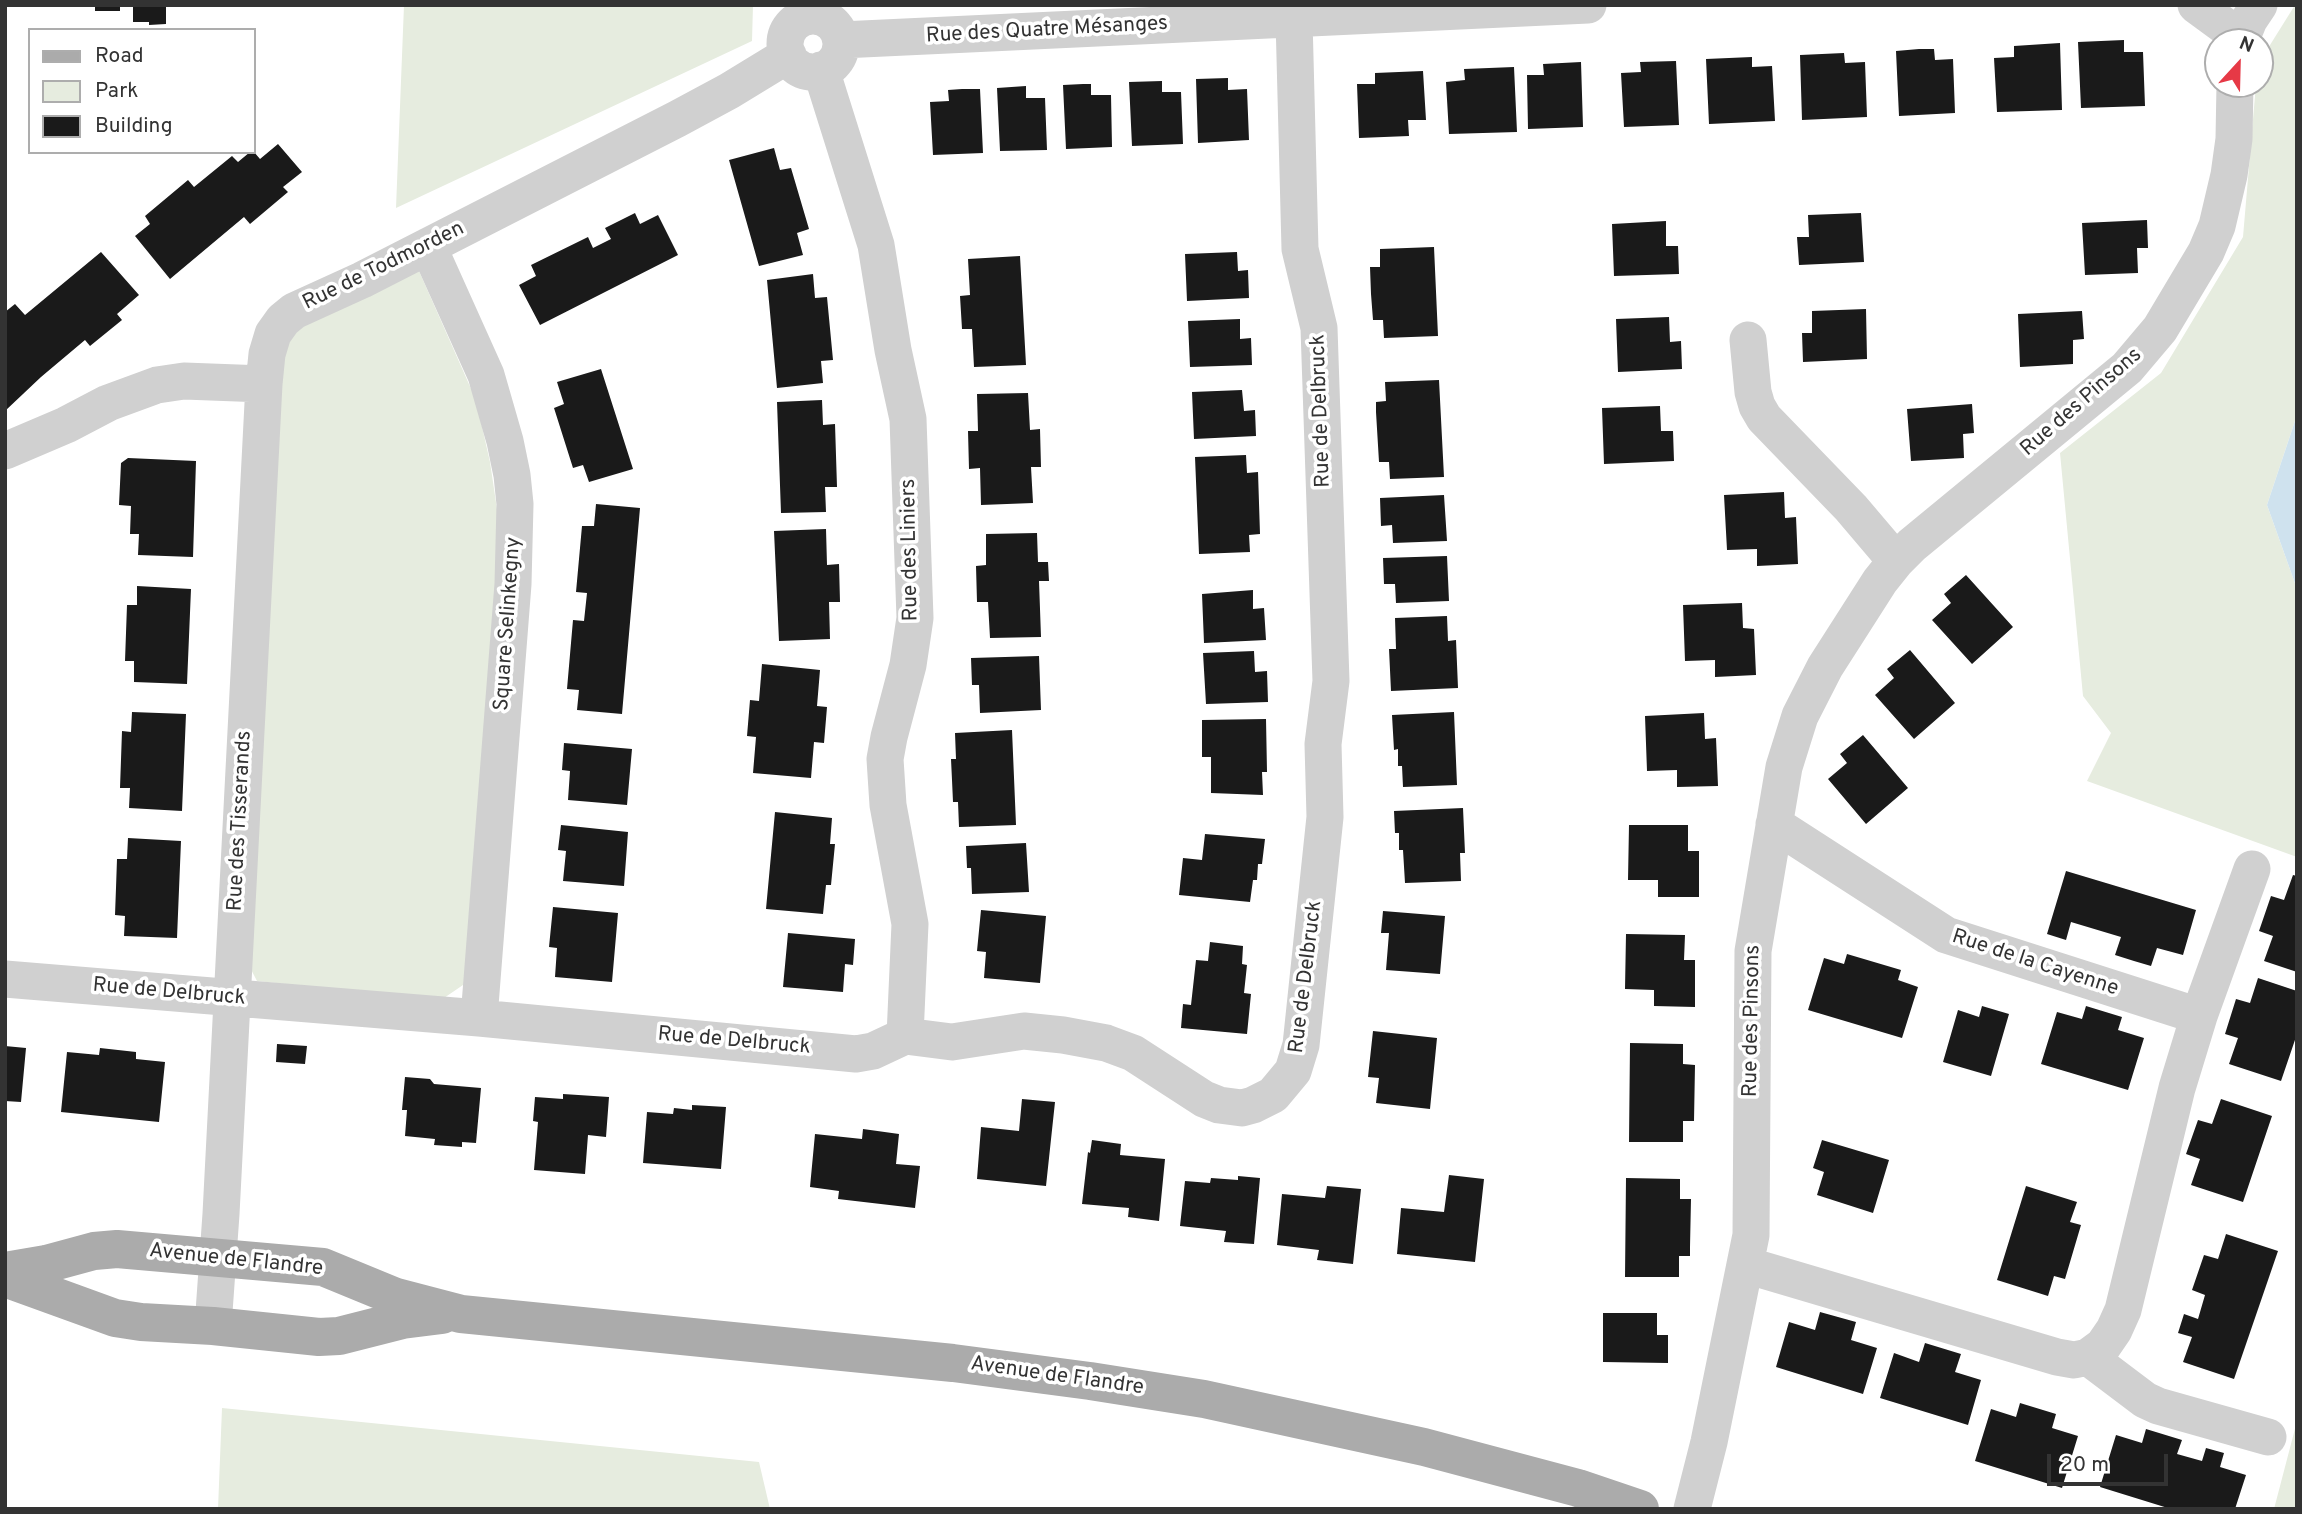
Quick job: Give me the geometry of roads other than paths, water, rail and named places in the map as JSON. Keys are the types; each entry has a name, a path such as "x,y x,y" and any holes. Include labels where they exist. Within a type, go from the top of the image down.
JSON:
{"main road":[{"name":"Avenue de Flandre","path":"5,1271 106,1250 323,1267 396,1297 461,1314 953,1363 1102,1383 1274,1413 1424,1447 1578,1488 1640,1509"},
{"name":"Avenue de Flandre","path":"5,1278 115,1318 141,1322 329,1336 402,1320 461,1314"}],"street":[{"name":"Rue des Quatre Mésanges","path":"841,40 1588,5"},
{"path":"2196,5 2226,28"},
{"path":"2246,28 2259,5"},
{"path":"810,16 824,18 836,27 841,40 837,59 832,64 821,71 802,69 793,27 810,16"},
{"name":"Rue de Delbruck","path":"5,979 479,1018 856,1054 873,1051 905,1036 952,1042 1024,1031 1089,1039 1133,1053 1204,1098 1229,1107 1253,1105 1273,1095 1288,1080 1298,1059 1325,817 1323,744 1331,681 1319,328 1300,249 1294,19"},
{"name":"Rue de Todmorden","path":"264,384 273,334 294,311 428,246 729,91 793,27"},
{"name":"Rue des Liniers","path":"821,71 876,245 893,350 908,419 915,618 908,665 886,759 888,805 910,924 905,1036"},
{"name":"Rue des Pinsons","path":"1692,1509 1709,1442 1746,1265 1752,1205 1752,969 1756,929 1791,741 1810,694 1880,581 1896,561 2127,368 2160,329 2202,261 2217,226 2234,139 2235,98"},
{"name":"Square Selinkegny","path":"428,246 486,374 497,405 512,474 515,504 513,584 479,1018"},
{"path":"1748,340 1753,391 1764,418 1851,508 1896,561"},
{"path":"5,451 66,425 108,403 157,385 184,381 264,384"},
{"name":"Rue des Tisserands","path":"213,1326 219,1257 264,384"},
{"name":"Rue de la Cayenne","path":"1774,824 1946,935 2199,1016"},
{"path":"1746,1265 2057,1357 2074,1360 2088,1357 2104,1346 2123,1310 2177,1088 2199,1016 2252,869"},
{"path":"2088,1357 2145,1400 2158,1406 2268,1437"}],"water":[{"path":"2297,415 2297,589 2267,505"}]}
